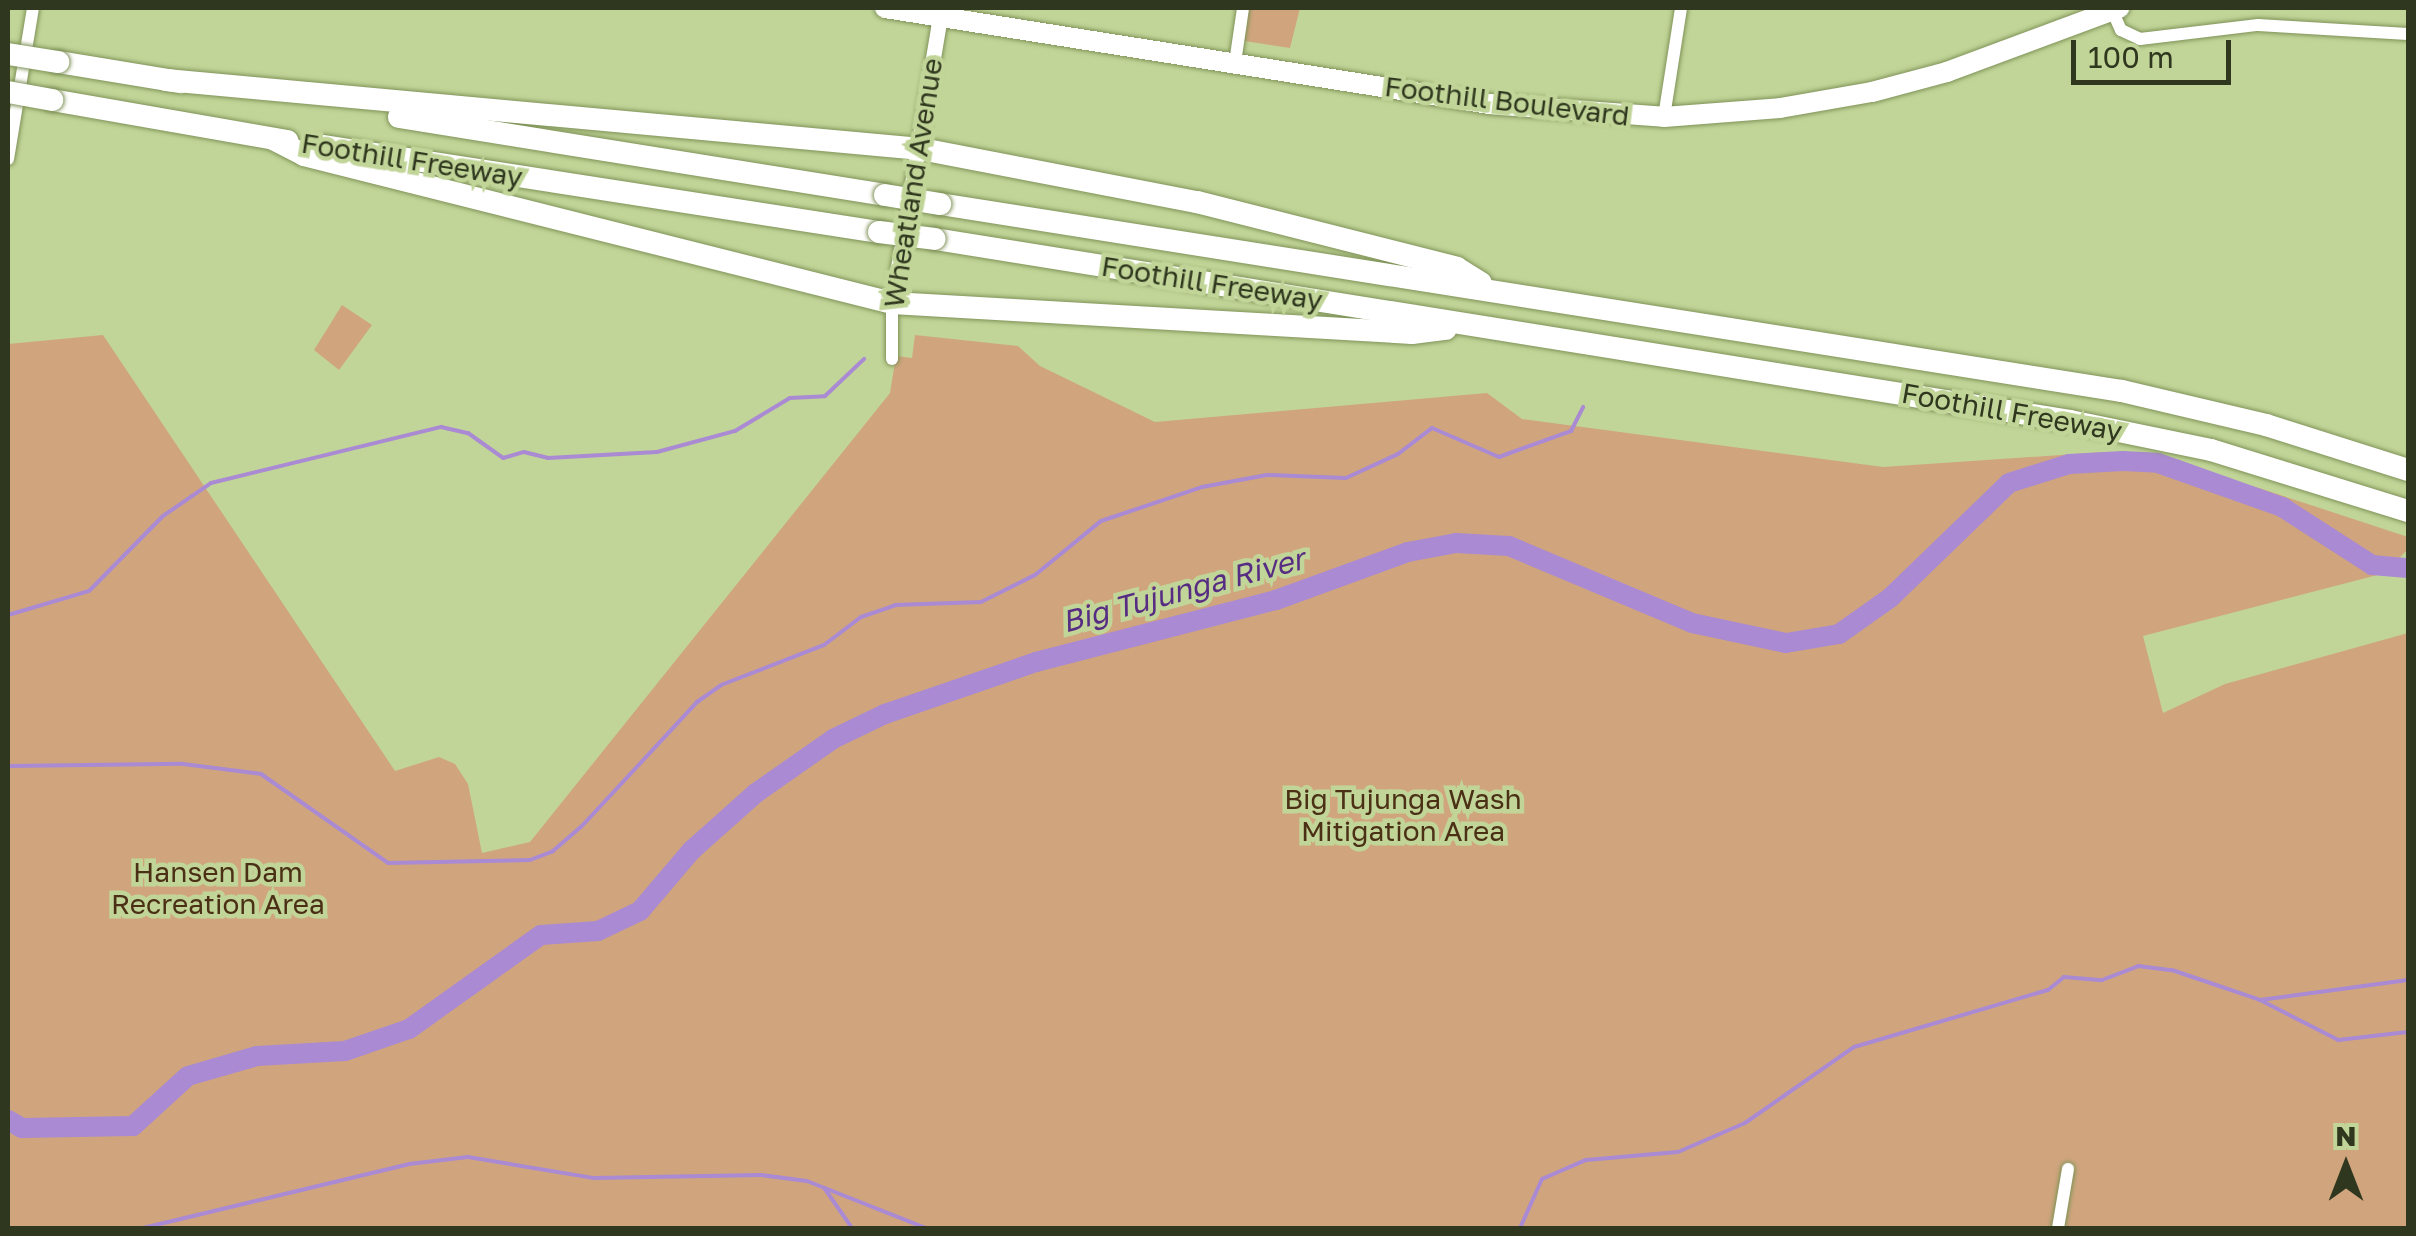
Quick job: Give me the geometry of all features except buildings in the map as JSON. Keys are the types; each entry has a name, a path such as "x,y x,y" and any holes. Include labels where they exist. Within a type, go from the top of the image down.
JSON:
{"highway":[{"name":"Foothill Freeway","path":"8,54 2068,382 2266,425 2408,470"},
{"path":"166,80 921,148 1197,202 1457,268 1493,290"},
{"name":"Foothill Freeway","path":"8,92 274,138 1978,405 2211,450 2408,512"},
{"path":"274,138 304,155 892,303 1412,333 1477,326"}],"main road":[{"name":"Foothill Boulevard","path":"885,8 941,12 1490,104 1664,117 1748,112 1872,92 1946,72 2116,9"}],"street":[{"path":"8,159 32,8"},
{"path":"1235,63 1242,8"},
{"path":"1664,117 1681,8"},
{"path":"2116,9 2121,30 2140,39 2258,25 2408,34"},
{"name":"Wheatland Avenue","path":"892,359 892,303 941,12"},
{"path":"2058,1228 2068,1169"}],"green space":[{"path":"1243,8 1300,8 1290,48 1238,40"},
{"path":"342,305 372,325 339,370 314,350"},
{"name":"Big Tujunga Wash Mitigation Area","path":"103,335 395,771 439,757 455,764 468,784 482,853 530,842 890,393 896,356 912,358 915,335 1018,346 1040,366 1155,422 1487,393 1522,419 1883,467 2105,452 2259,488 2408,537 2408,549 2385,573 2143,636 2163,713 2225,684 2408,633 2408,1228 8,1228 8,344"}],"waterway":[{"path":"8,615 89,591 163,516 211,483 441,427 468,433 503,458 524,452 548,458 657,452 735,431 790,398 825,396 864,359"},
{"path":"8,766 183,764 261,774 388,863 530,860 553,851 581,827 697,702 721,685 824,645 861,617 895,605 981,602 1035,575 1101,521 1202,487 1267,475 1346,478 1398,454 1432,428 1499,457 1571,431 1583,407"},
{"name":"Big Tujunga River","path":"8,1120 22,1128 133,1126 188,1076 257,1056 345,1051 409,1029 541,935 598,931 640,911 692,850 756,793 833,739 885,714 1036,662 1276,600 1408,552 1456,543 1509,546 1692,623 1786,643 1839,634 1890,598 2009,483 2069,464 2123,461 2158,463 2282,507 2372,565 2408,568"},
{"path":"1520,1228 1542,1179 1586,1160 1678,1152 1745,1123 1854,1047 2048,990 2064,977 2102,980 2138,966 2172,970 2260,1000 2338,1040 2408,1032"},
{"path":"2260,1000 2408,980"},
{"path":"143,1228 409,1164 468,1157 594,1178 761,1175 807,1181 926,1228"},
{"path":"825,1189 852,1228"}],"park label":[{"name":"Hansen Dam Recreation Area","path":"218,888"}]}
